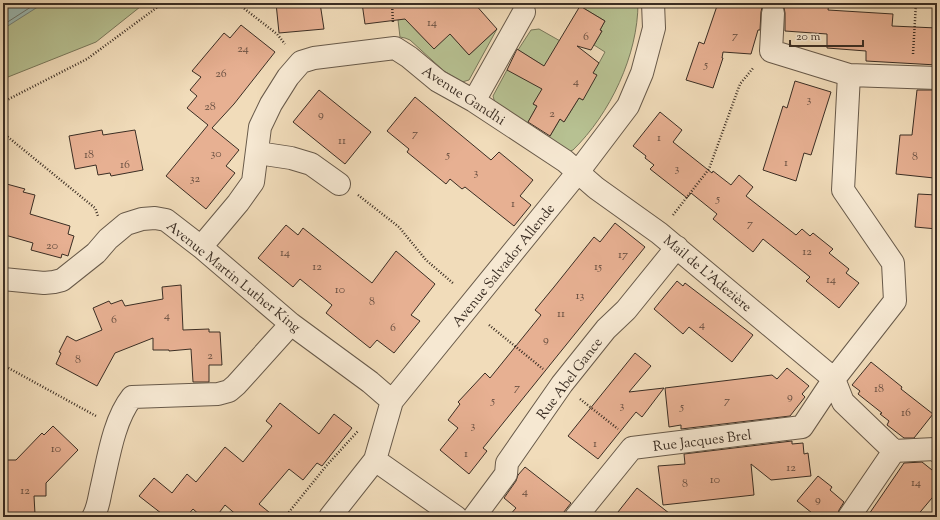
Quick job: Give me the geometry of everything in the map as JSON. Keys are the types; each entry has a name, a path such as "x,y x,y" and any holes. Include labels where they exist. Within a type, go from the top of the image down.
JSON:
{"street":[{"name":"Avenue Salvador Allende","path":"330,517 375,460 392,401 578,172 628,106 642,74 654,28 653,3"},
{"path":"474,101 524,12"},
{"path":"773,13 771,51 849,75 937,78"},
{"name":"Avenue Gandhi","path":"301,62 314,58 395,48 438,81 474,101 578,172"},
{"path":"201,247 238,203 253,182 258,153 260,127 270,104 288,77 301,62"},
{"name":"Rue Jacques Brel","path":"576,517 632,448 802,427 834,379 895,301 893,264 843,190 849,75"},
{"path":"258,153 291,158 311,164 338,184"},
{"name":"Mail de L'Adezière","path":"578,172 596,188 677,247 834,379"},
{"name":"Avenue Martin Luther King","path":"3,278 44,283 62,280 96,253 108,239 126,224 155,218 166,220 201,247 291,324 370,382 392,401"},
{"name":"Rue Abel Gance","path":"474,517 506,474 506,463 562,384 606,329 626,310 677,247"},
{"path":"93,517 98,503 117,427 127,403 132,397 218,394 229,391 236,386 291,324"},
{"path":"834,379 843,402 894,451 935,449 937,451"},
{"path":"850,517 894,451"},
{"path":"375,460 456,517"}],"path":[{"path":"3,102 87,59 163,3"},
{"path":"237,3 277,34 301,62"},
{"path":"911,77 916,3"},
{"path":"659,233 709,169 740,84 754,67 771,51"},
{"path":"3,133 95,208 108,239"},
{"path":"338,184 350,188 399,227 426,260 454,284"},
{"path":"3,365 117,427"},
{"path":"286,517 327,465 361,427"}],"green space":[{"path":"3,3 145,3 96,42 3,79"},
{"path":"396,3 421,19 413,27 434,49 446,37 442,25 469,55 497,29 469,80 462,82 444,71 410,40 400,37"},
{"path":"581,3 638,3 637,23 627,63 610,101 599,119 573,150 570,151 549,138 560,119 564,122 579,98 583,100 560,77 533,104 537,106 527,124 495,103 493,96 507,70 539,74 544,66 518,50 531,30 539,29 599,63 605,52 594,45 602,31 600,30 605,21 580,6"}],"water":[{"path":"3,3 44,3 3,29"}],"building":[{"path":"276,3 320,3 324,29 279,33"},
{"path":"362,3 474,3 497,29 469,55 450,34 434,49 405,19 365,24"},
{"path":"718,3 766,3 762,7 760,30 758,30 751,54 723,52 723,58 713,88 686,80 699,42 704,44"},
{"path":"780,3 829,3 828,10 893,14 892,26 937,28 937,65 866,61 866,51 827,48 827,34 785,31 784,7"},
{"path":"580,6 605,21 600,30 602,31 591,50 577,46 599,63 593,73 597,75 583,100 579,98 564,122 560,119 550,136 528,122 537,106 533,104 542,89 507,70 517,49 544,66"},
{"path":"241,25 275,52 234,104 212,128 239,150 226,166 235,173 206,209 166,176 208,125 187,108 197,96 190,90 201,77 192,71 224,33 230,38"},
{"path":"795,81 831,92 811,155 804,153 796,181 763,170 783,106 787,108"},
{"path":"319,90 371,132 345,164 293,122"},
{"path":"917,90 937,90 937,144 934,178 896,174 900,135 912,135"},
{"path":"415,97 491,160 499,152 533,180 520,196 531,205 514,226 465,187 462,189 450,179 446,184 407,152 409,149 387,131"},
{"path":"660,112 682,130 673,142 712,173 713,171 731,185 739,175 753,187 746,196 796,235 802,229 810,236 813,233 833,249 829,253 849,269 846,273 859,283 839,308 806,281 810,277 763,239 753,252 713,219 717,214 691,193 687,198 650,169 654,165 645,158 646,156 633,146"},
{"path":"102,130 103,135 135,130 143,170 111,176 110,173 98,175 96,165 75,169 69,136"},
{"path":"3,183 25,189 23,192 35,195 30,214 70,226 68,234 74,236 68,256 62,254 61,258 31,250 33,243 5,235 3,239"},
{"path":"918,194 937,195 937,229 915,227"},
{"path":"615,223 645,247 483,448 487,451 469,474 440,450 458,428 448,420 460,404 458,402 485,373 490,378 541,315 535,310 594,237 600,242"},
{"path":"286,225 298,235 303,228 372,283 396,251 435,284 411,315 420,321 394,353 377,340 370,348 326,313 332,305 300,279 293,287 258,258"},
{"path":"677,281 683,286 685,283 753,335 732,362 689,327 683,334 654,309"},
{"path":"181,285 183,330 209,329 209,332 220,332 222,365 209,365 209,382 193,382 191,349 169,351 153,350 153,338 115,353 97,386 56,364 61,353 59,352 67,336 76,341 102,330 93,308 109,301 111,304 122,300 125,306 163,299 162,287"},
{"path":"635,353 651,366 629,392 664,388 642,417 636,412 598,459 568,436"},
{"path":"871,362 902,387 901,389 933,414 914,438 904,438 887,425 889,421 880,414 882,413 858,394 860,391 852,385"},
{"path":"787,368 809,386 802,394 805,397 790,416 681,429 681,425 669,427 665,388 772,375 777,379"},
{"path":"280,403 319,434 334,414 352,428 322,466 317,463 303,480 289,469 259,504 275,517 239,517 225,505 216,517 202,517 193,509 186,517 166,517 139,496 154,478 172,493 187,474 196,482 225,447 243,462 272,426 266,421"},
{"path":"53,426 78,450 46,483 46,496 34,496 35,514 3,515 4,460 16,460 42,433 44,435"},
{"path":"792,441 792,444 803,443 804,454 808,453 811,476 771,480 751,464 754,495 663,505 658,466 685,464 684,454"},
{"path":"922,462 937,474 937,492 916,517 867,517 904,463"},
{"path":"525,467 571,503 560,517 508,517 516,508 504,498 516,481 518,475"},
{"path":"818,476 832,487 830,490 844,502 837,517 817,517 797,501"},
{"path":"637,488 674,517 614,517"}]}
